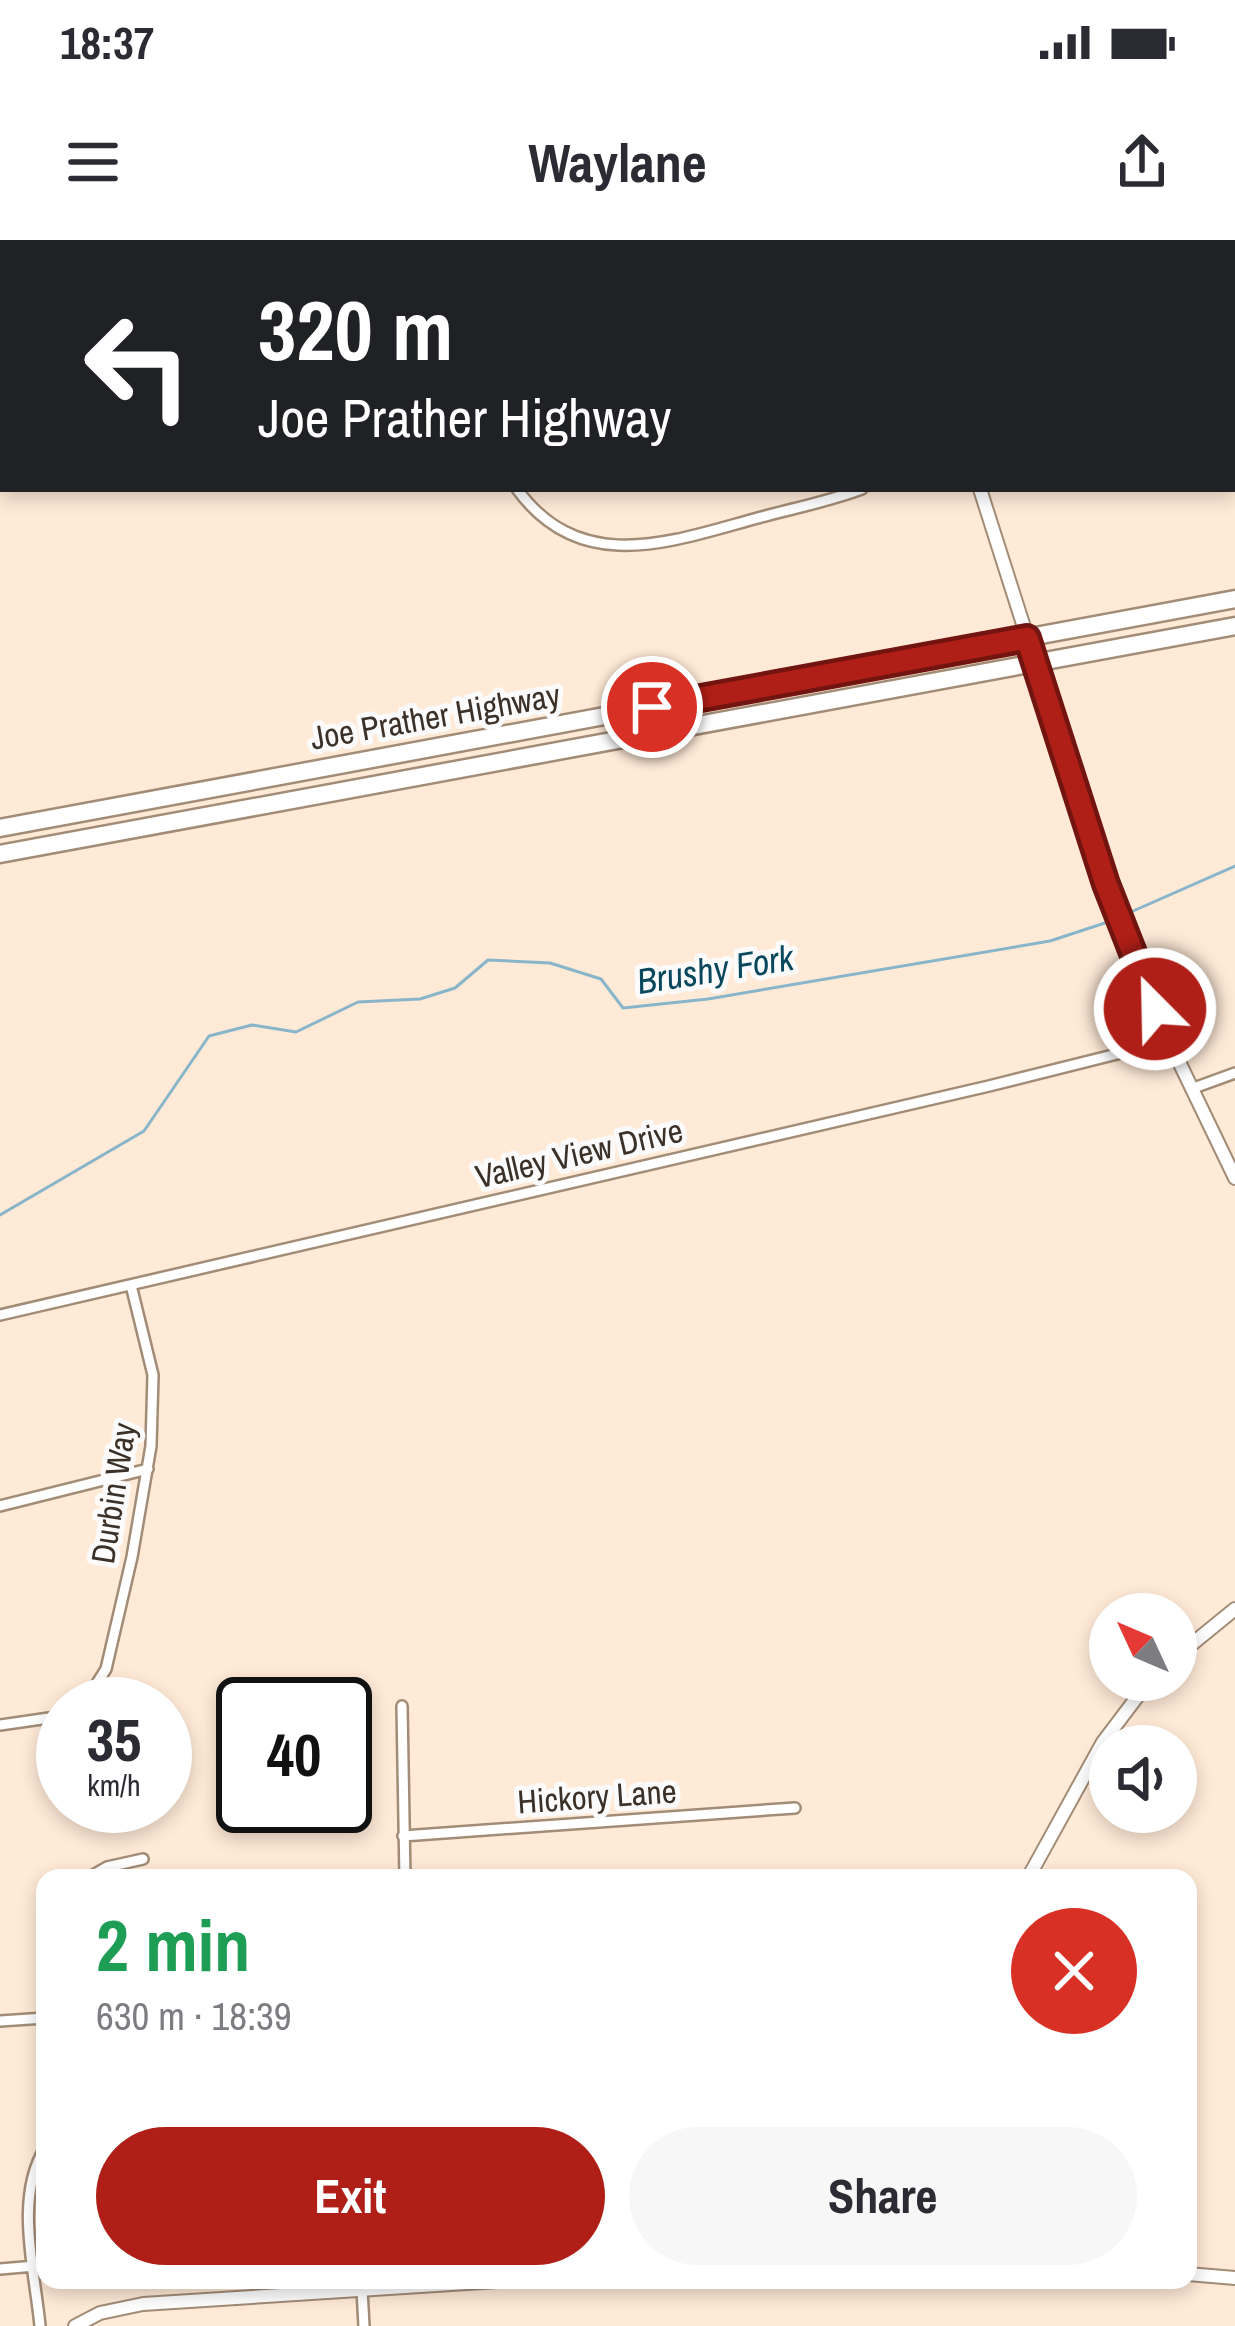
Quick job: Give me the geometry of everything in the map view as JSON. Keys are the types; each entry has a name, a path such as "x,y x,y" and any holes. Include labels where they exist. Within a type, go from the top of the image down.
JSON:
{"highway":[{"name":"Joe Prather Highway","path":"0,828 1235,599"},
{"name":"Joe Prather Highway","path":"0,854 1235,626"}],"street":[{"path":"519,492 527,503 591,542 652,547 851,492"},
{"path":"981,492 1115,913 1168,1041 1235,1178"},
{"name":"Valley View Drive","path":"0,1315 1168,1041"},
{"path":"1191,1089 1235,1073"},
{"name":"Durbin Way","path":"102,1677 148,1469 153,1375 130,1285"},
{"path":"0,1506 148,1469"},
{"path":"1197,1640 1235,1609"},
{"path":"1033,1869 1103,1742 1134,1701"},
{"path":"402,1706 405,1869"},
{"path":"0,1725 36,1720"},
{"name":"Hickory Lane","path":"404,1836 795,1808"},
{"path":"103,1869 143,1859"},
{"path":"0,2021 36,2019"},
{"path":"36,2164 30,2190 36,2278"},
{"path":"0,2269 35,2266"},
{"path":"1197,2275 1235,2278"},
{"path":"37,2289 40,2326"},
{"path":"75,2326 100,2313 142,2304 371,2289"},
{"path":"362,2290 364,2326"}],"waterway":[{"name":"Brushy Fork","path":"1124,915 1235,866"},
{"name":"Brushy Fork","path":"0,1215 144,1131 209,1036 252,1025 296,1032 358,1002 420,999 455,988 488,960 550,963 601,979 623,1008 708,999 1050,941 1111,921"}],"route":[{"path":"652,707 1027,638 1106,884 1155,1009"}]}
